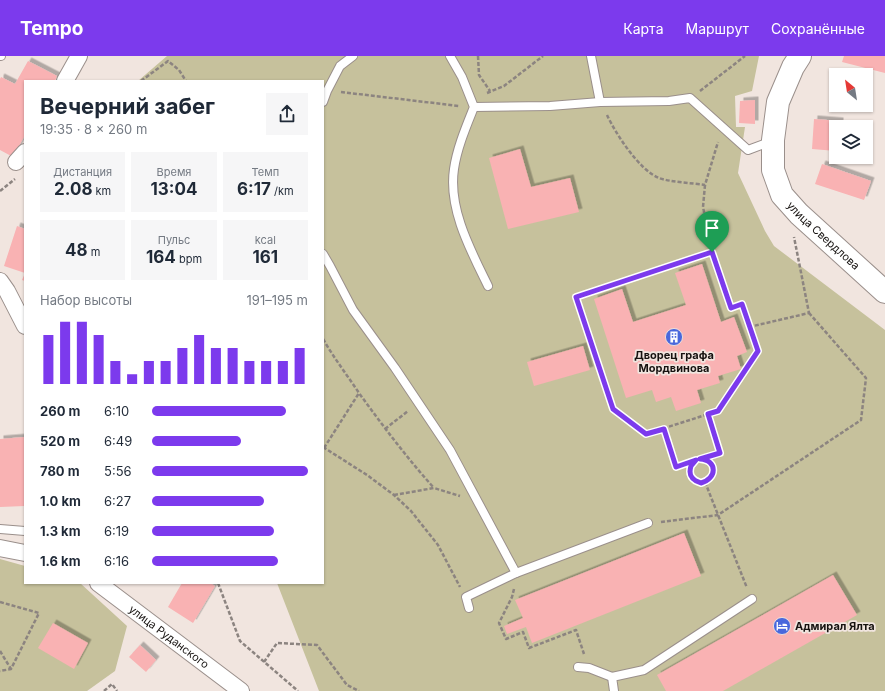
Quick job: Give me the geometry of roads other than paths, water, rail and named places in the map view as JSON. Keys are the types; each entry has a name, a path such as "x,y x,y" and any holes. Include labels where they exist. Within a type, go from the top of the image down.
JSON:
{"main road":[{"name":"улица Свердлова","path":"800,56 793,67 778,102 773,140 774,170 782,195 799,214 885,292"}],"street":[{"path":"66,80 75,57"},
{"path":"0,281 23,319"},
{"path":"0,548 24,553"},
{"name":"улица Руданского","path":"99,584 240,691"}],"lane":[{"path":"324,99 340,66 353,56"},
{"path":"450,56 462,77 474,107 460,145 454,170 454,192 458,216 472,252 488,286"},
{"path":"591,56 600,102"},
{"path":"474,107 550,106 600,102 669,102 690,98 748,150 773,140"},
{"path":"324,256 353,310 395,368 450,450 516,573"},
{"path":"469,608 466,597 516,573 648,523"},
{"path":"0,529 24,530"},
{"path":"578,667 589,668 612,677 644,670 752,599"},
{"path":"612,677 614,691"}],"place":[{"name":"Дворец графа Мордвинова","path":"674,337"},
{"name":"Адмирал Ялта","path":"782,626"}]}
